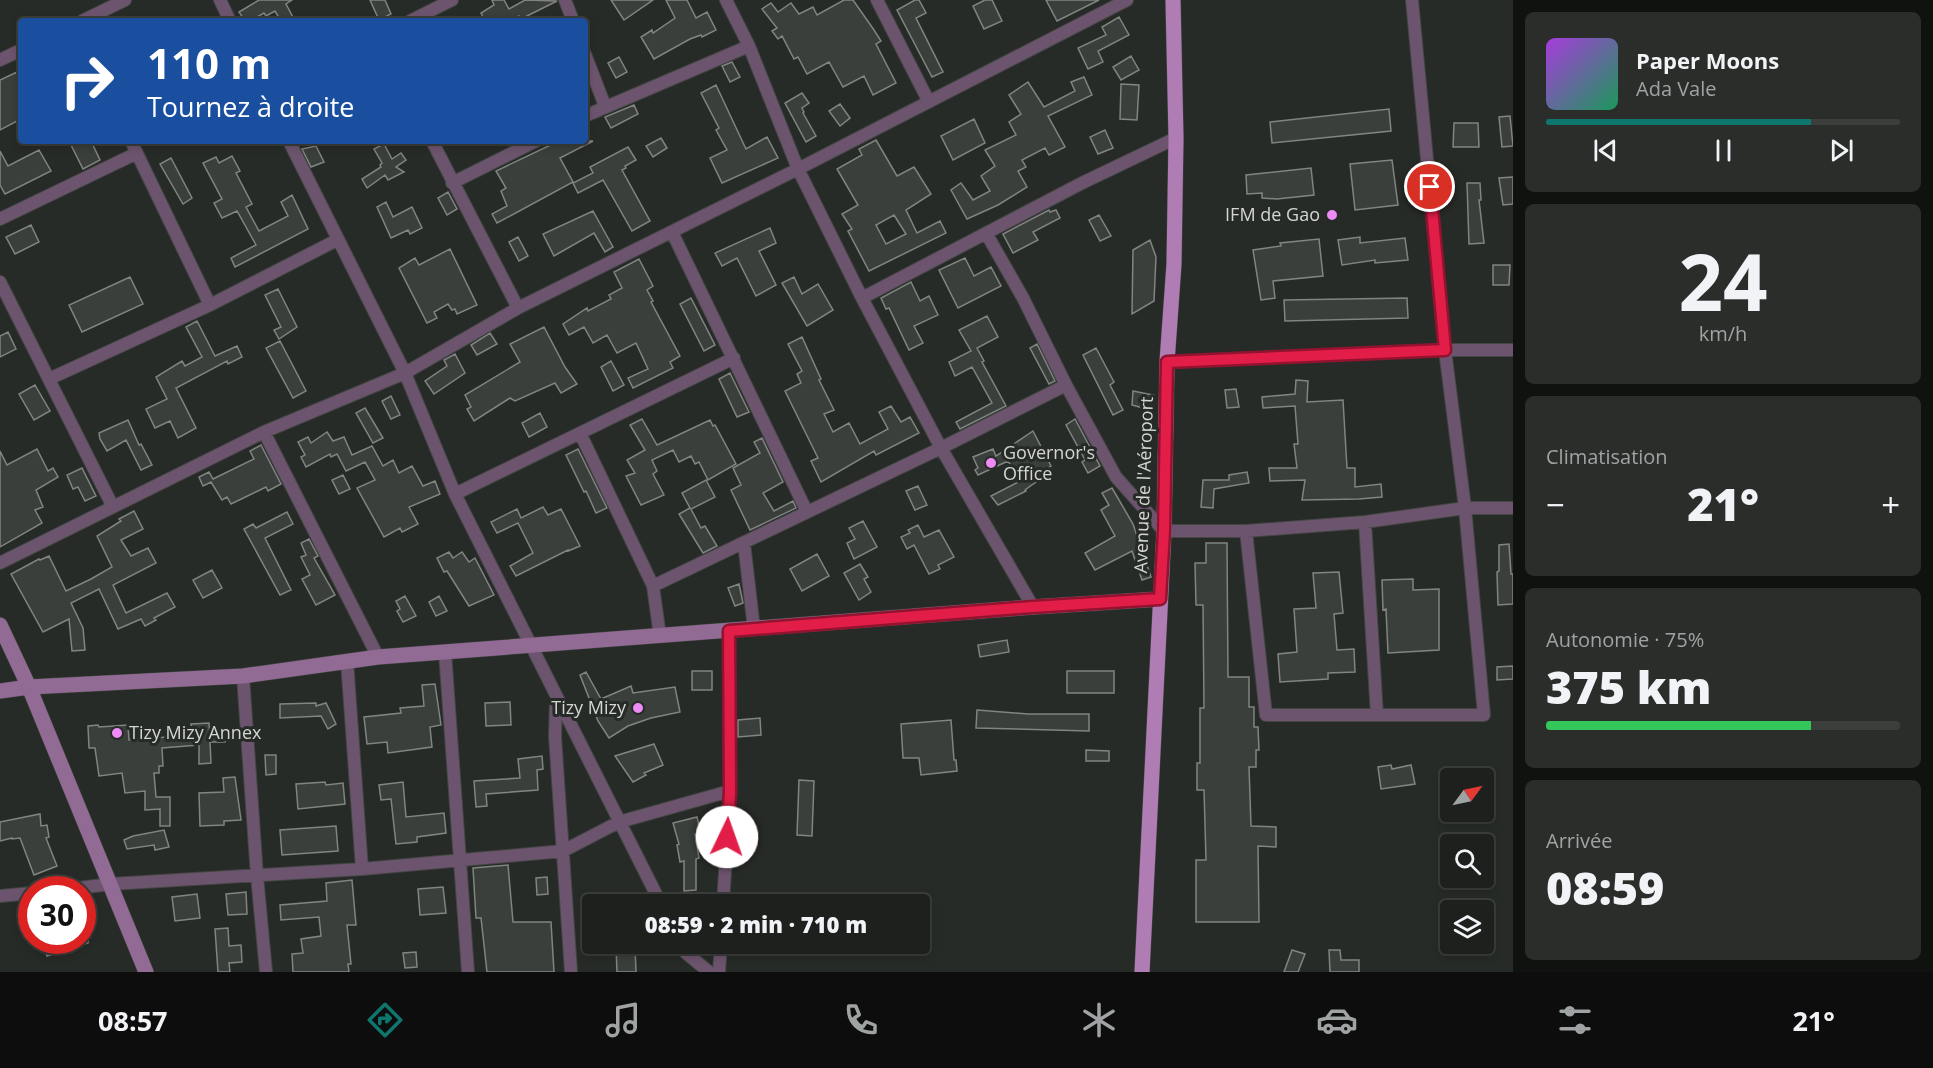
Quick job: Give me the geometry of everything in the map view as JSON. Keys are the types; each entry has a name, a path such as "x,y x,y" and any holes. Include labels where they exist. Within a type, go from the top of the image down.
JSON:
{"main road":[{"name":"Avenue de l'Aéroport","path":"1142,972 1164,531 1167,362 1174,264 1176,138 1173,0"}],"street":[{"path":"88,18 125,0"},
{"path":"220,0 229,18"},
{"path":"416,18 452,0"},
{"path":"565,0 572,18"},
{"path":"726,0 749,46 798,170 862,298 941,448 1032,607"},
{"path":"877,0 929,102"},
{"path":"0,563 264,432 405,373 518,308 798,170 1127,0"},
{"path":"1246,531 1266,715 1484,715 1465,507 1445,350 1412,0"},
{"path":"588,114 749,46"},
{"path":"0,60 18,51"},
{"path":"588,62 605,106"},
{"path":"862,298 1082,183 1176,138"},
{"path":"132,144 210,305"},
{"path":"290,144 405,373 455,494 656,894"},
{"path":"433,144 518,308"},
{"path":"452,183 530,144"},
{"path":"0,219 137,153"},
{"path":"672,232 807,512"},
{"path":"986,233 1023,298 1066,385 1116,477 1164,531 1246,531 1365,522 1465,507 1513,508"},
{"path":"49,379 210,305 337,240"},
{"path":"0,282 113,507"},
{"path":"1167,362 1445,350 1513,350"},
{"path":"455,494 734,358"},
{"path":"653,586 941,448 1066,385"},
{"path":"264,432 378,657"},
{"path":"580,433 653,586 660,636"},
{"path":"1365,522 1377,715"},
{"path":"744,543 754,629"},
{"path":"0,691 29,687 243,676 378,657 1160,599"},
{"path":"0,625 29,687 146,972"},
{"path":"724,894 730,792 729,631"},
{"path":"445,652 468,972"},
{"path":"346,661 362,869"},
{"path":"243,676 256,876 266,972"},
{"path":"556,698 555,736 571,972"},
{"path":"96,886 362,869 563,851 619,822 730,792"},
{"path":"0,896 18,894"},
{"path":"687,954 709,972"},
{"path":"719,972 720,954"}],"building":[{"path":"259,0 292,0 286,4 293,18 279,18 275,11 266,16 264,13 255,18 243,18 239,12"},
{"path":"370,0 385,0 391,14 378,18"},
{"path":"492,0 504,0 509,9 525,0 557,1 523,18 519,16 484,18 481,13 494,5"},
{"path":"611,0 653,0 624,20"},
{"path":"666,0 687,0 696,18 707,12 716,30 702,37 701,35 690,39 654,59 641,37 652,30 653,33 675,18"},
{"path":"844,0 853,0 881,41 876,44 896,83 873,95 864,76 843,87 829,62 807,74 798,57 794,59 782,36 778,39 772,31 777,28 762,9 771,3 778,12 791,3 799,14 813,7 817,15"},
{"path":"919,0 926,13 916,18 943,72 932,77 897,10"},
{"path":"985,0 992,0 1002,21 984,29 973,6"},
{"path":"1046,0 1099,0 1057,21"},
{"path":"1119,17 1129,35 1098,51 1103,62 1088,69 1078,48 1106,35 1102,27"},
{"path":"1131,56 1139,70 1121,80 1113,67"},
{"path":"619,57 627,72 616,78 608,63"},
{"path":"732,62 740,77 730,82 722,66"},
{"path":"17,72 18,74 18,121 0,130 0,80"},
{"path":"1084,77 1092,95 1048,116 1065,147 1049,155 1045,148 1022,160 1026,167 1018,171 1027,187 998,205 967,219 951,190 961,183 973,200 990,191 981,176 995,166 985,150 1016,135 1009,122 1021,114 1009,95 1028,82 1044,107 1075,91 1071,82"},
{"path":"1121,84 1139,85 1137,120 1120,119"},
{"path":"716,85 746,149 767,137 778,158 722,183 710,158 727,150 716,130 719,128 701,93"},
{"path":"802,93 809,103 802,108 803,113 816,136 806,142 785,103"},
{"path":"840,104 850,118 840,126 829,111"},
{"path":"634,105 638,114 611,128 605,117"},
{"path":"1389,109 1391,131 1272,143 1270,122"},
{"path":"1510,116 1513,146 1502,147 1499,117"},
{"path":"974,119 985,143 953,160 941,136"},
{"path":"1454,123 1478,123 1479,147 1453,147"},
{"path":"1105,130 1113,148 1098,154 1090,137"},
{"path":"661,138 667,148 653,157 646,146"},
{"path":"876,140 897,176 914,167 931,194 906,210 917,233 940,221 946,233 869,271 848,231 852,229 842,214 858,205 837,169 862,155 859,149","holes":["894,215 906,234 886,244 876,225"]},
{"path":"70,144 92,144 100,160 83,169"},
{"path":"384,144 392,159 401,153 406,160 396,167 404,172 388,180 385,175 367,188 362,179 381,167 382,163 374,149"},
{"path":"553,144 587,144 560,158 573,182 497,223 492,214 507,206 501,191 506,188 496,171"},
{"path":"316,146 324,162 311,167 302,149"},
{"path":"628,147 636,160 622,170 650,221 632,231 603,180 578,193 573,183 593,173 590,167"},
{"path":"39,150 51,171 5,194 0,185 0,151 8,166"},
{"path":"232,156 240,171 236,173 252,204 246,207 259,231 288,216 281,202 292,195 308,229 235,267 231,258 256,245 237,211 222,218 214,203 222,199 203,163 216,157 219,163"},
{"path":"171,158 192,198 183,204 160,164"},
{"path":"1392,160 1398,205 1355,210 1350,164"},
{"path":"1311,168 1314,195 1277,199 1262,198 1262,193 1247,194 1246,175"},
{"path":"1513,177 1513,204 1503,205 1499,178"},
{"path":"1467,183 1480,183 1481,200 1479,200 1484,243 1469,244"},
{"path":"448,192 457,209 447,215 438,198"},
{"path":"386,202 393,217 412,207 422,228 410,234 408,230 391,238 377,207"},
{"path":"1049,210 1050,212 1056,210 1060,218 1033,232 1038,240 1013,253 1003,234"},
{"path":"593,211 613,247 605,252 594,233 554,256 543,234"},
{"path":"1099,215 1111,236 1100,241 1089,220"},
{"path":"31,225 39,242 15,254 6,237"},
{"path":"770,228 776,243 759,251 776,285 756,296 737,258 722,266 715,253"},
{"path":"518,237 528,256 519,261 509,242"},
{"path":"1360,237 1360,243 1405,238 1408,260 1375,263 1375,260 1342,265 1338,240"},
{"path":"1319,239 1323,276 1273,281 1275,298 1261,300 1253,250 1281,246 1280,243"},
{"path":"1150,240 1156,257 1154,301 1132,314 1133,250"},
{"path":"450,249 477,305 457,314 455,309 452,310 448,304 434,312 437,318 427,323 399,268 415,258 419,265"},
{"path":"965,258 974,276 991,267 1001,286 958,308 939,270"},
{"path":"639,259 653,286 647,290 653,301 651,302 680,356 670,362 673,368 633,388 628,378 648,369 636,343 617,353 607,335 593,343 584,327 569,335 563,324 587,308 588,311 611,299 609,295 622,288 614,272"},
{"path":"1493,265 1510,265 1509,285 1493,285"},
{"path":"130,277 143,304 82,332 69,305"},
{"path":"794,277 802,294 818,284 833,310 807,326 782,283"},
{"path":"911,282 920,301 929,296 938,315 914,326 923,343 909,350 889,308 886,309 881,298"},
{"path":"278,289 297,327 279,339 274,330 281,327 265,295"},
{"path":"691,298 715,345 704,351 680,304"},
{"path":"1407,298 1408,318 1285,321 1284,300"},
{"path":"987,316 998,337 977,348 1006,406 960,429 956,422 992,403 972,367 955,376 949,362 971,351 959,330"},
{"path":"197,321 215,356 237,346 242,357 228,364 227,361 176,388 196,428 178,438 170,421 155,428 146,409 167,399 156,377 182,361 185,366 202,357 186,327"},
{"path":"544,327 565,367 577,384 561,393 555,383 515,401 510,398 474,421 467,409 471,407 465,395 520,362 510,344"},
{"path":"8,332 16,349 0,357 0,336"},
{"path":"490,333 497,344 477,355 471,345"},
{"path":"802,337 834,410 824,414 833,432 849,423 860,444 888,429 879,412 891,406 901,422 910,417 919,433 876,455 874,451 821,482 811,461 818,458 785,391 801,383 797,374 802,371 788,344"},
{"path":"280,341 306,391 293,398 266,348"},
{"path":"1037,344 1055,381 1049,384 1030,348"},
{"path":"1096,348 1114,382 1110,385 1123,410 1113,415 1083,355"},
{"path":"455,354 465,373 434,394 425,381 447,366 444,360"},
{"path":"611,361 624,385 613,391 601,367"},
{"path":"730,373 749,412 737,417 719,379"},
{"path":"1296,380 1308,381 1307,402 1343,400 1347,468 1355,468 1355,487 1381,484 1382,497 1302,500 1305,480 1270,481 1269,468 1297,468 1294,444 1298,444 1295,406 1263,408 1262,397 1295,394"},
{"path":"35,385 50,411 34,420 19,394"},
{"path":"1236,389 1239,407 1227,408 1225,390"},
{"path":"1133,391 1153,395 1149,397 1150,410 1132,405"},
{"path":"391,396 400,415 391,419 382,401"},
{"path":"365,408 383,438 373,443 356,413"},
{"path":"540,413 547,427 529,437 522,423"},
{"path":"642,419 657,445 710,420 736,464 708,480 699,462 695,464 691,456 679,462 673,450 652,460 657,471 653,474 664,495 641,505 626,476 635,473 627,460 645,450 630,425"},
{"path":"1075,419 1100,466 1088,473 1082,462 1085,460 1066,425"},
{"path":"128,420 139,445 141,444 152,465 141,470 126,440 107,451 100,439 99,433"},
{"path":"1033,431 1051,466 1045,470 1047,474 1026,491 998,505 991,496 1020,481 1008,461 978,475 975,470 978,468 973,457 993,449 996,456"},
{"path":"327,432 333,441 344,437 352,455 372,446 383,466 393,460 399,473 412,466 423,486 435,481 440,494 409,507 418,524 402,532 400,528 384,537 357,488 375,480 365,462 346,471 337,454 331,457 330,454 306,467 301,457 305,455 298,442 308,437 311,443"},
{"path":"762,438 783,482 763,493 774,511 793,501 796,508 750,530 731,490 741,485 733,468 760,453 754,442"},
{"path":"261,445 281,484 268,491 266,487 231,504 227,497 222,500 211,482 203,486 199,477 209,472 213,479 254,459 250,451"},
{"path":"37,449 48,471 53,468 58,477 36,490 43,507 35,510 42,523 0,547 0,451 7,465"},
{"path":"578,449 607,508 596,513 566,455"},
{"path":"82,468 96,496 85,501 78,487 73,489 67,475"},
{"path":"1247,472 1249,483 1214,489 1213,508 1201,507 1203,480 1229,480 1229,475"},
{"path":"343,475 350,489 339,494 332,480"},
{"path":"706,480 715,497 691,509 701,528 705,526 717,546 703,553 679,514 690,508 682,493"},
{"path":"918,486 927,505 915,510 906,491"},
{"path":"1112,488 1133,524 1151,577 1142,580 1132,551 1095,570 1085,553 1115,536 1101,510 1109,505 1102,493"},
{"path":"543,507 548,515 561,509 580,546 516,576 510,566 533,553 518,523 497,533 491,522 517,509 521,518"},
{"path":"134,511 143,529 121,540 131,556 148,548 156,563 113,585 126,613 167,593 175,607 154,618 156,620 145,626 141,619 118,629 99,589 71,603 83,628 85,650 72,651 69,619 43,632 11,574 49,556 66,591 91,579 112,567 97,536"},
{"path":"287,512 293,524 265,538 291,590 280,595 244,529 253,524 256,528"},
{"path":"863,521 877,547 854,559 847,543 855,539 849,528"},
{"path":"918,525 924,537 939,530 954,557 938,565 940,569 929,574 914,545 907,549 901,537 910,533 908,530"},
{"path":"309,539 318,556 314,558 335,595 316,605 302,579 310,575 301,557 306,555 301,543"},
{"path":"1206,543 1227,543 1228,677 1249,677 1249,707 1254,707 1254,727 1258,727 1259,750 1256,750 1256,767 1249,767 1251,826 1276,827 1276,847 1258,846 1259,922 1196,922 1196,860 1206,860 1204,790 1197,790 1197,763 1200,763 1200,708 1204,708 1203,605 1196,605 1195,563 1206,563"},
{"path":"1509,544 1511,574 1513,574 1513,604 1498,605 1499,545"},
{"path":"449,552 453,558 462,552 469,562 475,558 494,595 469,606 447,571 444,572 437,558"},
{"path":"817,554 829,576 802,591 790,569"},
{"path":"860,564 868,577 864,579 871,592 859,600 844,573"},
{"path":"212,570 222,588 203,598 193,580"},
{"path":"1339,572 1343,613 1334,614 1337,650 1354,649 1355,672 1328,673 1328,679 1280,682 1278,654 1297,652 1294,609 1316,608 1313,573"},
{"path":"1413,579 1413,590 1439,589 1439,650 1388,653 1382,580"},
{"path":"739,584 743,603 735,606 728,588"},
{"path":"405,596 416,616 403,622 397,611 400,609 396,601"},
{"path":"439,596 447,611 436,616 429,602"},
{"path":"1007,640 1009,652 980,657 978,645"},
{"path":"1513,666 1513,679 1497,680 1497,667"},
{"path":"692,671 712,671 712,690 692,690"},
{"path":"1067,671 1114,671 1114,693 1067,693"},
{"path":"586,672 601,699 631,686 633,693 675,687 680,712 628,726 609,738 598,721 580,675"},
{"path":"435,684 441,725 430,727 432,747 388,753 387,742 367,744 364,717 401,713 400,708 424,706 422,685"},
{"path":"510,702 511,725 486,726 485,703"},
{"path":"316,703 316,706 326,703 336,724 328,729 321,716 280,718 280,704"},
{"path":"977,710 1028,714 1089,714 1089,731 976,728"},
{"path":"760,718 761,735 738,737 738,720"},
{"path":"951,720 957,771 921,775 919,758 903,758 901,724"},
{"path":"209,723 210,738 223,732 228,736 225,742 210,742 211,763 199,764 199,745 162,748 163,766 159,766 159,773 154,773 156,797 170,797 170,826 160,826 160,809 145,810 145,791 125,793 122,773 99,776 95,748 89,748 88,726 128,725 129,740 192,735 191,724"},
{"path":"654,744 663,765 644,773 646,775 633,782 615,756"},
{"path":"1086,750 1109,751 1109,761 1086,761"},
{"path":"265,755 276,755 276,774 266,775"},
{"path":"542,756 543,769 537,770 538,790 486,794 487,806 476,807 474,781 520,778 518,759"},
{"path":"1391,765 1392,769 1411,765 1415,784 1381,789 1378,767"},
{"path":"235,777 241,820 224,821 224,825 200,826 199,793 224,792 223,778"},
{"path":"799,780 814,781 812,836 797,835"},
{"path":"325,782 326,785 343,783 345,804 298,809 296,784"},
{"path":"403,782 406,817 444,813 446,833 417,837 417,842 396,844 391,799 381,800 379,785"},
{"path":"40,814 41,826 47,825 49,837 46,838 57,866 34,875 20,838 0,841 0,822"},
{"path":"697,817 701,833 695,834 699,858 696,859 696,890 684,891 684,861 680,862 677,845 679,844 673,823"},
{"path":"336,826 338,851 282,855 280,830"},
{"path":"164,830 169,847 155,850 154,845 127,849 124,840"},
{"path":"508,865 513,922 551,922 554,972 487,972 481,918 476,918 473,868"},
{"path":"547,877 548,894 537,895 536,878"},
{"path":"352,880 356,925 347,925 351,964 348,964 349,972 293,972 292,954 303,953 301,939 321,936 319,917 281,920 280,905 327,901 326,883"},
{"path":"443,887 446,913 420,915 418,889"},
{"path":"246,892 247,914 228,915 226,894"},
{"path":"197,894 200,918 175,921 172,897"},
{"path":"228,928 229,946 241,945 242,962 229,963 230,972 218,972 215,929"},
{"path":"1292,950 1305,954 1298,972 1284,972"},
{"path":"1329,950 1340,950 1341,960 1359,960 1359,972 1330,972"},
{"path":"416,952 417,967 405,968 403,953"},
{"path":"616,954 635,954 636,972 617,972"}],"place":[{"name":"IFM de Gao","path":"1332,215"},
{"name":"Governor's Office","path":"991,463"},
{"name":"Tizy Mizy","path":"638,708"},
{"name":"Tizy Mizy Annex","path":"117,733"}],"route":[{"path":"727,837 730,792 729,631 1160,599 1164,531 1167,362 1445,350 1430,187"}]}
